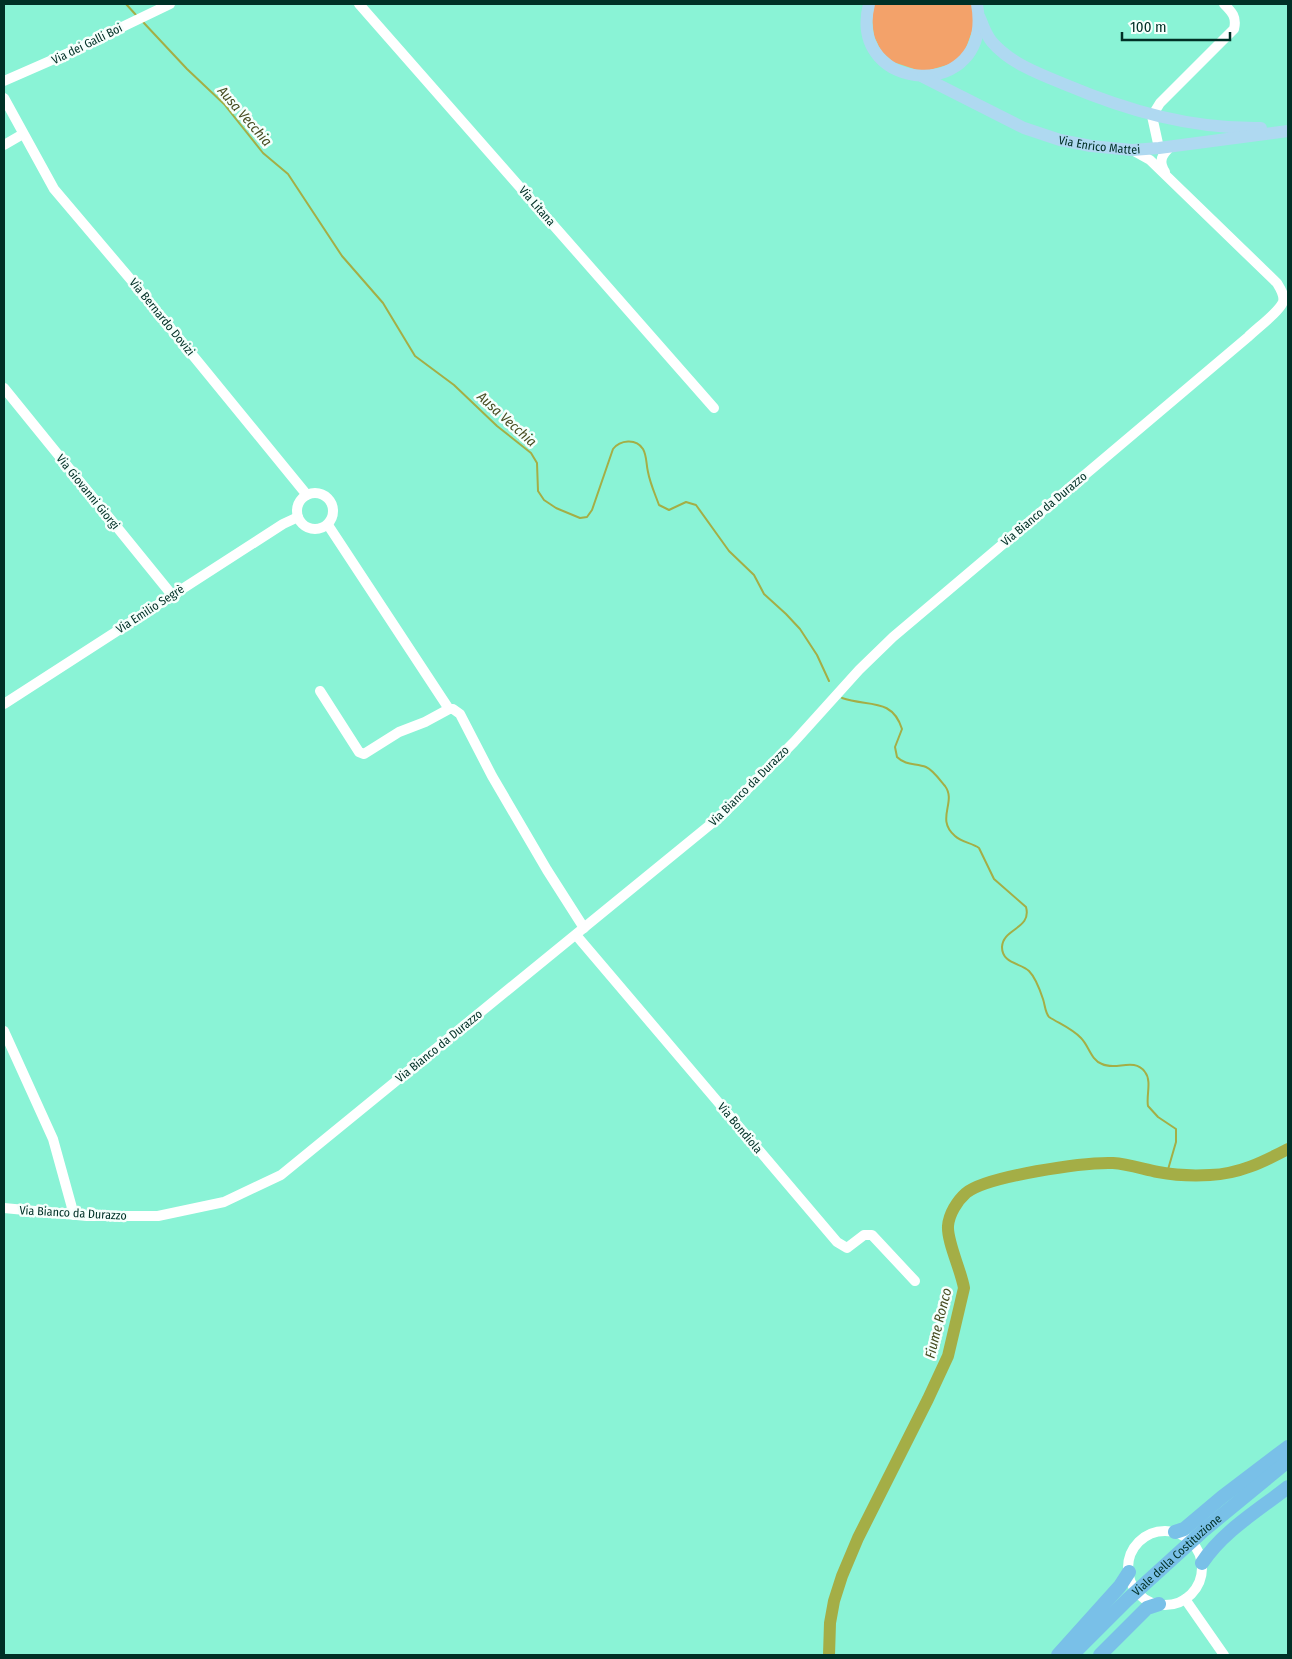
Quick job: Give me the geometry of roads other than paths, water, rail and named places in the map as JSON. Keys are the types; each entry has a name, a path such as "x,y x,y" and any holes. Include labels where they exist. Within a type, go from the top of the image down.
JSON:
{"highway":[{"path":"1175,1532 1184,1529 1222,1497 1288,1447"},
{"name":"Viale della Costituzione","path":"1072,1655 1288,1461"},
{"name":"Viale della Costituzione","path":"1208,1532 1288,1471"},
{"path":"1202,1563 1209,1552 1229,1533 1288,1487"},
{"path":"1058,1655 1120,1586 1129,1572"},
{"name":"Viale della Costituzione","path":"1084,1655 1130,1603"},
{"path":"1100,1655 1147,1608 1159,1604"}],"main road":[{"path":"923,77 941,74 957,66 970,52 978,36 980,18 977,4"},
{"name":"Via Enrico Mattei","path":"866,7 867,30 872,45 881,58 893,68 907,75 923,77 1024,128 1068,142 1132,150 1288,129"},
{"name":"Via Enrico Mattei","path":"980,18 991,41 1010,57 1036,73 1101,100 1152,116 1200,125 1288,129"}],"street":[{"name":"Via dei Galli Boi","path":"4,81 52,61 170,4"},
{"name":"Via Litana","path":"359,4 714,408"},
{"path":"1168,177 1160,163 1165,147 1152,116 1160,103 1234,29 1236,22 1234,14 1224,4"},
{"name":"Via Bernardo Dovizi","path":"4,98 54,189 307,495"},
{"path":"4,145 23,134"},
{"name":"Via Bianco da Durazzo","path":"4,1208 74,1215 158,1216 224,1202 281,1174 722,816 794,742 859,670 893,637 1277,310 1283,301 1282,292 1277,283 1150,160 1132,150"},
{"name":"Via Giovanni Giorgi","path":"4,388 172,595"},
{"path":"314,493 322,494 331,502 334,512 332,519 328,525 321,529 313,529 302,524 298,517 299,503 307,495 314,493"},
{"name":"Via Emilio Segrè","path":"4,704 283,524 298,517"},
{"path":"328,525 449,709"},
{"path":"320,691 359,752 364,754 399,732 425,722 449,709 453,709 460,714 502,793 547,870 584,928"},
{"name":"Via Bondiola","path":"576,935 837,1242 847,1248 864,1235 872,1235 915,1281"},
{"path":"4,1031 52,1139 74,1215"},
{"path":"1155,1532 1175,1532 1185,1537 1199,1552 1202,1563 1199,1583 1193,1592 1185,1599 1168,1604 1159,1604 1148,1600 1139,1593 1132,1583 1129,1572 1132,1552 1142,1540 1155,1532"},
{"path":"1185,1599 1224,1655"}],"waterway":[{"name":"Ausa Vecchia","path":"126,4 136,15"},
{"name":"Ausa Vecchia","path":"143,22 187,69 224,104 263,153 288,174 342,256 383,303 415,356 454,385 497,426 531,453 537,463 538,491 544,500 556,508 580,518 587,517 592,510 613,449 628,441 640,445 646,457 647,469 659,505 669,510 686,502 696,505 729,551 754,575 764,594 800,629 817,655 829,681"},
{"name":"Ausa Vecchia","path":"842,698 878,705 892,712 898,719 902,729 895,747 897,757 907,763 926,767 939,778 948,792 946,817 949,830 957,838 979,848 994,879 1026,907 1027,914 1025,920 1007,936 1002,947 1003,953 1008,960 1029,971 1036,981 1049,1017 1084,1041 1098,1062 1107,1066 1136,1065 1145,1072 1148,1080 1148,1106 1158,1117 1176,1129 1176,1142 1167,1173"},
{"name":"Fiume Ronco","path":"829,1655 830,1623 834,1601 842,1576 858,1538 948,1356 964,1288 948,1233 948,1226 952,1212 963,1196 977,1187 993,1181 1036,1171 1099,1163 1124,1164 1170,1174 1221,1174 1250,1166 1288,1149"}]}
